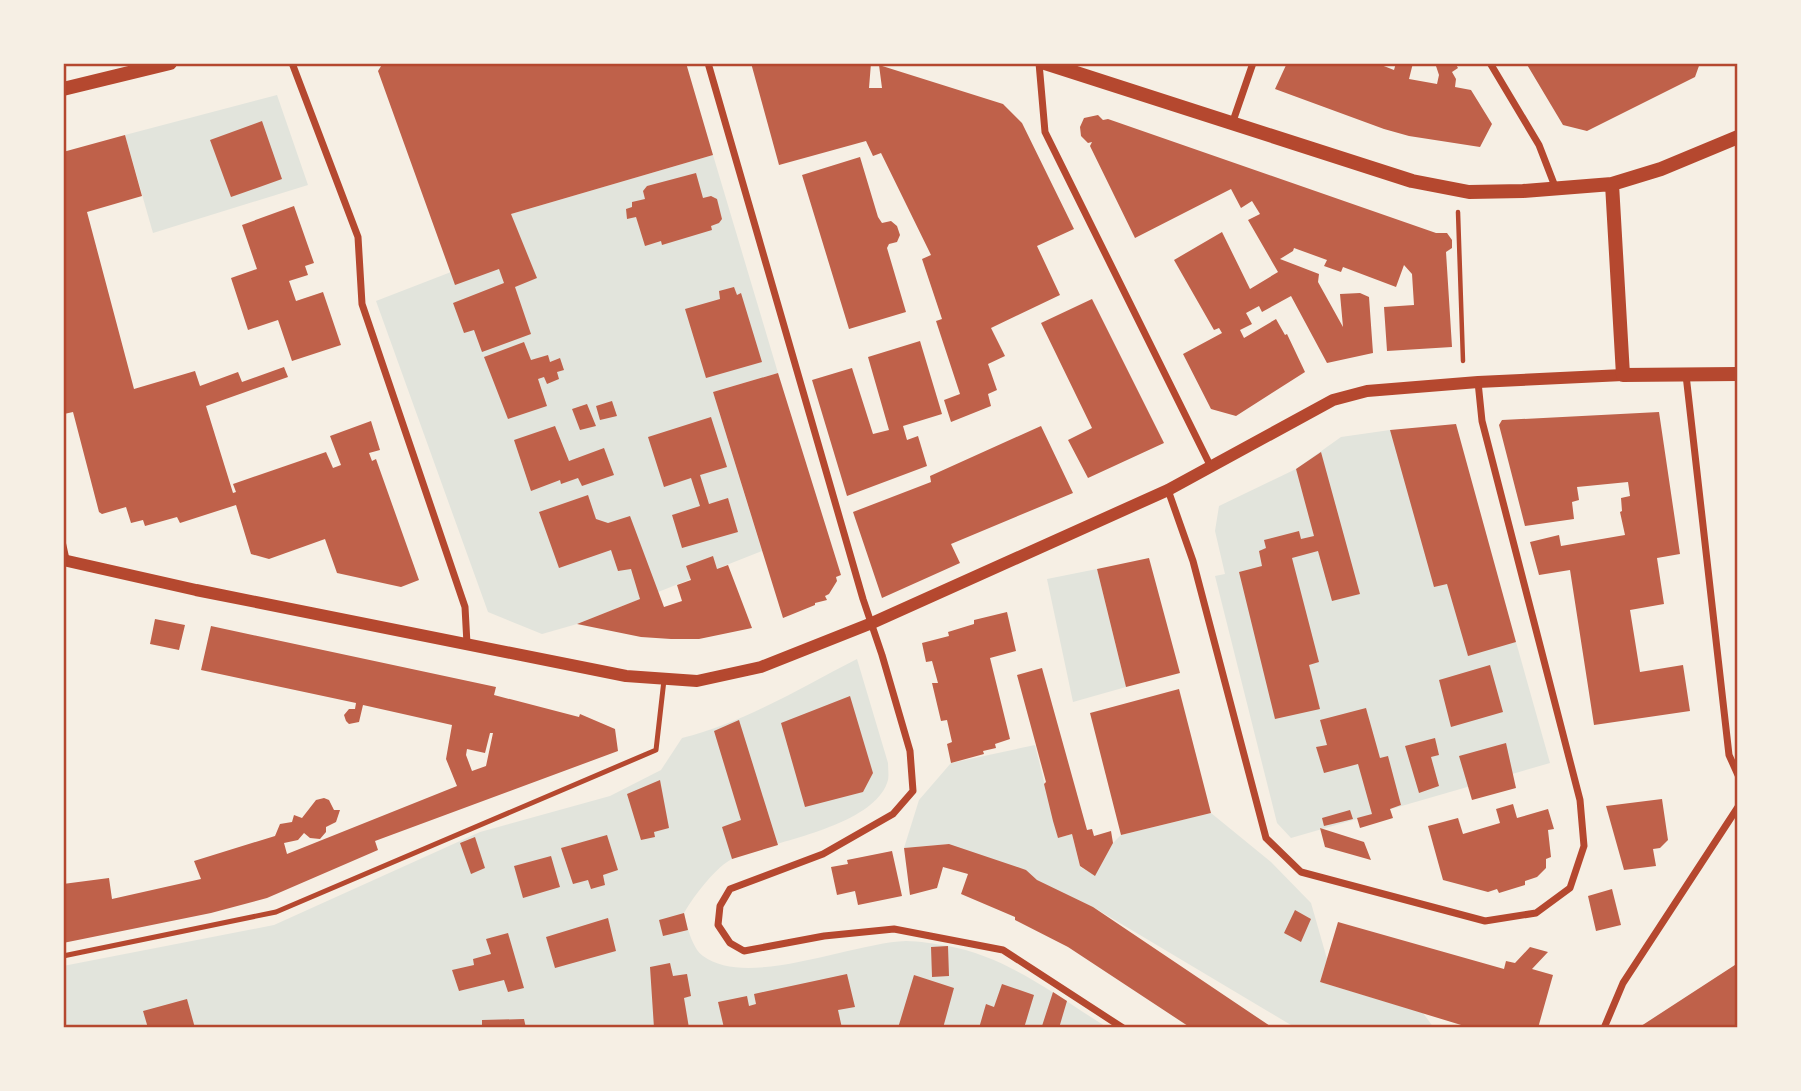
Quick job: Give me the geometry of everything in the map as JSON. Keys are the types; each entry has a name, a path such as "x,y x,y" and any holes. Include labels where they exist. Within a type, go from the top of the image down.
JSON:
{"main road":[{"path":"63,89 170,63"},
{"path":"1045,63 1412,181 1457,190 1482,192 1612,184 1661,169 1738,137"},
{"path":"1612,184 1623,375 1738,374"}],"street":[{"path":"292,63 358,237 362,304 465,607 467,644"},
{"path":"708,63 910,751 913,790 893,814 823,854 730,889 720,906 718,925 730,943 744,951 824,936 894,929 1003,950 1123,1028"},
{"path":"1039,63 1045,132 1212,468"},
{"path":"1232,124 1253,63"},
{"path":"1490,63 1539,145 1556,189"},
{"path":"65,560 196,590 626,676 697,681 761,667 872,624 1168,490 1333,400 1367,391 1623,375"},
{"path":"1686,375 1729,754 1738,775"},
{"path":"1168,490 1193,561 1266,838 1301,872 1485,921 1536,913 1570,888 1584,846 1580,800 1482,421 1479,382"},
{"path":"1604,1028 1623,983 1738,807"}],"lane":[{"path":"63,541 65,560"},
{"path":"63,956 276,912 656,750 664,680"}],"path":[{"path":"1457,190 1464,383"}],"shaded area":[{"path":"277,95 308,185 153,233 125,135"},
{"path":"713,155 778,373 713,392 762,551 577,624 542,634 488,612 376,301 451,272 511,214"},
{"path":"1390,430 1516,642 1550,763 1291,838 1277,823 1215,576 1225,574 1215,531 1219,506 1296,469 1341,437"},
{"path":"1097,569 1126,687 1073,702 1047,579"},
{"path":"857,659 888,763 888,780 879,796 864,810 844,821 734,858 713,874 684,913 696,948 703,956 722,965 746,968 801,962 906,941 948,946 970,951 1012,968 1108,1028 63,1028 63,966 274,925 480,832 610,796 661,770 682,738 750,714"},
{"path":"1035,745 1058,838 1072,834 1080,867 1095,875 1113,843 1121,835 1211,813 1271,862 1311,903 1327,959 1320,982 1423,1013 1434,1028 1296,1028 1093,907 949,844 904,848 919,800 951,763"}],"building":[{"path":"383,63 686,63 713,155 511,214 537,278 515,287 531,334 482,352 474,330 464,333 453,303 504,283 499,269 455,285 378,71"},
{"path":"751,63 871,63 869,88 882,88 879,65 1003,104 1022,123 1074,229 1037,246 1060,295 991,328 1005,356 988,364 997,390 988,394 991,406 951,422 944,400 960,394 936,321 942,319 922,259 931,255 881,153 873,156 866,141 779,165"},
{"path":"1287,63 1376,63 1394,70 1396,63 1413,63 1409,79 1437,84 1439,75 1435,63 1455,63 1458,68 1452,72 1456,79 1455,87 1471,90 1492,124 1480,147 1409,136 1384,129 1275,89"},
{"path":"1526,63 1700,63 1695,77 1587,131 1563,125"},
{"path":"1098,115 1103,120 1108,119 1436,233 1447,233 1452,240 1452,248 1446,252 1452,347 1387,351 1384,307 1414,305 1412,274 1404,265 1396,287 1343,267 1341,272 1324,266 1327,260 1294,248 1280,259 1319,274 1318,282 1343,327 1340,294 1360,293 1369,297 1373,353 1327,363 1291,296 1262,312 1259,306 1246,313 1252,324 1240,330 1244,338 1276,319 1285,335 1287,334 1305,372 1236,416 1211,409 1183,354 1222,333 1219,328 1214,330 1174,260 1222,232 1250,289 1278,272 1248,220 1260,214 1252,201 1241,208 1231,189 1135,238 1090,146 1092,142 1088,143 1081,136 1080,127 1084,118"},
{"path":"262,121 282,179 231,197 210,140"},
{"path":"125,135 142,196 87,212 134,389 195,371 200,386 238,372 242,382 284,367 288,377 206,406 233,493 236,492 233,484 326,452 333,468 341,465 330,436 371,421 380,450 369,453 372,461 376,459 419,580 401,587 337,573 325,539 269,559 251,554 236,505 180,523 177,517 145,526 143,520 131,523 126,507 102,514 99,512 73,412 64,414 63,408 63,152"},
{"path":"860,157 878,217 882,223 891,221 897,226 900,235 897,242 889,244 887,248 906,312 849,329 802,175"},
{"path":"696,173 703,198 711,196 717,199 722,219 711,226 712,230 662,245 661,241 645,246 636,217 627,219 626,209 632,207 632,202 645,199 643,191 647,186"},
{"path":"294,206 314,263 305,266 308,275 289,281 296,301 323,292 341,345 292,361 278,320 248,330 231,278 257,269 242,225"},
{"path":"734,287 737,295 741,293 762,362 706,378 685,309 720,299 719,291"},
{"path":"1092,299 1164,443 1088,478 1068,440 1092,428 1041,323"},
{"path":"920,341 942,414 903,426 907,440 918,436 927,466 847,496 812,380 852,368 873,434 889,430 868,357"},
{"path":"524,342 531,360 548,355 550,362 560,358 564,370 557,372 559,379 547,384 544,377 538,379 547,406 508,419 484,357"},
{"path":"778,373 841,575 836,577 837,581 825,596 827,600 783,618 713,392"},
{"path":"612,401 617,416 600,420 596,406"},
{"path":"587,404 596,426 580,430 572,409"},
{"path":"1659,412 1680,554 1657,558 1664,604 1630,610 1640,672 1683,665 1690,711 1594,725 1570,570 1539,575 1530,542 1559,535 1561,546 1625,535 1620,512 1621,498 1630,496 1628,482 1577,487 1579,500 1572,502 1574,519 1525,526 1499,425 1502,420"},
{"path":"711,417 727,467 700,475 709,504 728,498 738,532 682,548 672,515 700,506 691,478 664,487 648,437"},
{"path":"1456,424 1516,642 1468,656 1447,584 1434,587 1390,430"},
{"path":"555,426 569,461 604,448 614,475 582,486 578,478 561,484 560,480 531,491 514,440"},
{"path":"1041,426 1073,493 951,544 960,563 882,598 853,512 931,482 930,476"},
{"path":"1321,452 1360,594 1332,601 1318,551 1292,558 1319,662 1309,665 1320,709 1275,719 1239,572 1262,566 1259,551 1266,548 1264,540 1299,531 1301,539 1314,536 1296,469"},
{"path":"588,495 596,519 608,523 630,516 664,607 682,601 677,585 691,580 686,566 713,556 717,569 728,565 752,628 699,639 671,639 641,637 577,624 640,599 631,569 618,571 611,550 559,568 539,512"},
{"path":"1149,558 1180,673 1126,687 1097,569"},
{"path":"1007,612 1016,651 990,658 1010,739 995,744 996,748 983,751 984,754 951,763 947,744 952,742 947,720 941,721 932,683 938,683 932,661 926,662 922,643 949,636 948,632 974,624 974,620"},
{"path":"155,619 185,625 179,650 150,644"},
{"path":"211,626 496,687 494,695 579,717 580,714 615,729 618,751 375,841 378,850 267,898 211,913 63,943 63,884 109,878 112,899 201,879 194,861 275,836 280,824 292,822 294,815 302,818 316,800 329,800 334,810 340,810 336,822 326,827 326,832 320,839 310,838 304,833 298,840 284,843 287,854 457,786 446,759 452,725 363,705 359,722 349,724 344,715 349,709 355,709 356,703 201,670","holes":["490,733 493,733 486,766 472,771 466,755 467,749 485,753"]},
{"path":"1490,665 1503,712 1451,727 1439,680"},
{"path":"1042,668 1087,830 1092,829 1094,836 1111,831 1113,843 1095,876 1080,866 1072,834 1058,838 1053,821 1044,784 1046,782 1017,675"},
{"path":"1179,689 1211,813 1121,835 1090,713"},
{"path":"850,696 873,773 863,792 805,807 781,723"},
{"path":"1366,708 1380,758 1388,756 1401,805 1390,809 1393,818 1360,828 1357,818 1372,814 1358,764 1324,773 1316,747 1327,745 1320,720"},
{"path":"739,720 778,845 732,859 722,827 741,820 714,731"},
{"path":"1435,738 1439,755 1431,757 1439,786 1419,793 1405,746"},
{"path":"1506,743 1516,788 1472,800 1459,756"},
{"path":"660,780 669,828 654,832 655,837 641,840 627,794"},
{"path":"1662,799 1668,840 1660,848 1653,849 1656,866 1624,870 1606,806"},
{"path":"1513,804 1517,818 1548,809 1554,829 1548,830 1551,857 1546,859 1546,868 1537,877 1525,881 1525,885 1499,893 1497,889 1488,892 1443,880 1428,826 1458,818 1463,834 1500,823 1496,809"},
{"path":"1350,810 1353,819 1324,826 1322,818"},
{"path":"1320,828 1364,842 1371,860 1325,847"},
{"path":"607,835 618,870 603,875 605,885 591,889 588,880 573,884 561,848"},
{"path":"475,837 485,868 471,874 460,843"},
{"path":"949,844 1026,870 1037,880 1093,907 1273,1028 1191,1028 1068,947 1015,920 1015,917 961,894 968,874 943,867 937,888 910,895 904,848"},
{"path":"892,851 902,896 858,905 855,891 837,895 831,867 848,864 847,860"},
{"path":"551,856 560,887 523,898 514,866"},
{"path":"1612,889 1621,925 1596,931 1588,896"},
{"path":"1295,910 1311,919 1301,942 1284,933"},
{"path":"684,913 688,930 663,936 659,920"},
{"path":"608,918 616,951 555,968 546,937"},
{"path":"1338,922 1504,969 1506,961 1515,963 1530,947 1548,952 1532,969 1553,975 1538,1028 1471,1028 1320,982"},
{"path":"508,933 524,988 508,992 504,980 459,991 452,970 474,965 473,959 491,954 486,939"},
{"path":"948,946 949,976 932,977 931,947"},
{"path":"670,963 673,976 687,974 691,996 684,998 689,1028 654,1028 650,967"},
{"path":"1738,963 1738,1028 1638,1028"},
{"path":"847,974 855,1007 838,1010 842,1028 724,1028 718,1002 747,996 749,1006 756,1004 754,994"},
{"path":"914,975 954,988 943,1028 898,1028"},
{"path":"1002,984 1034,995 1024,1028 979,1028 986,1004 994,1007"},
{"path":"1053,992 1067,1001 1059,1028 1042,1026"},
{"path":"187,999 195,1028 148,1028 143,1011"},
{"path":"524,1019 526,1028 482,1028 482,1020"}]}
